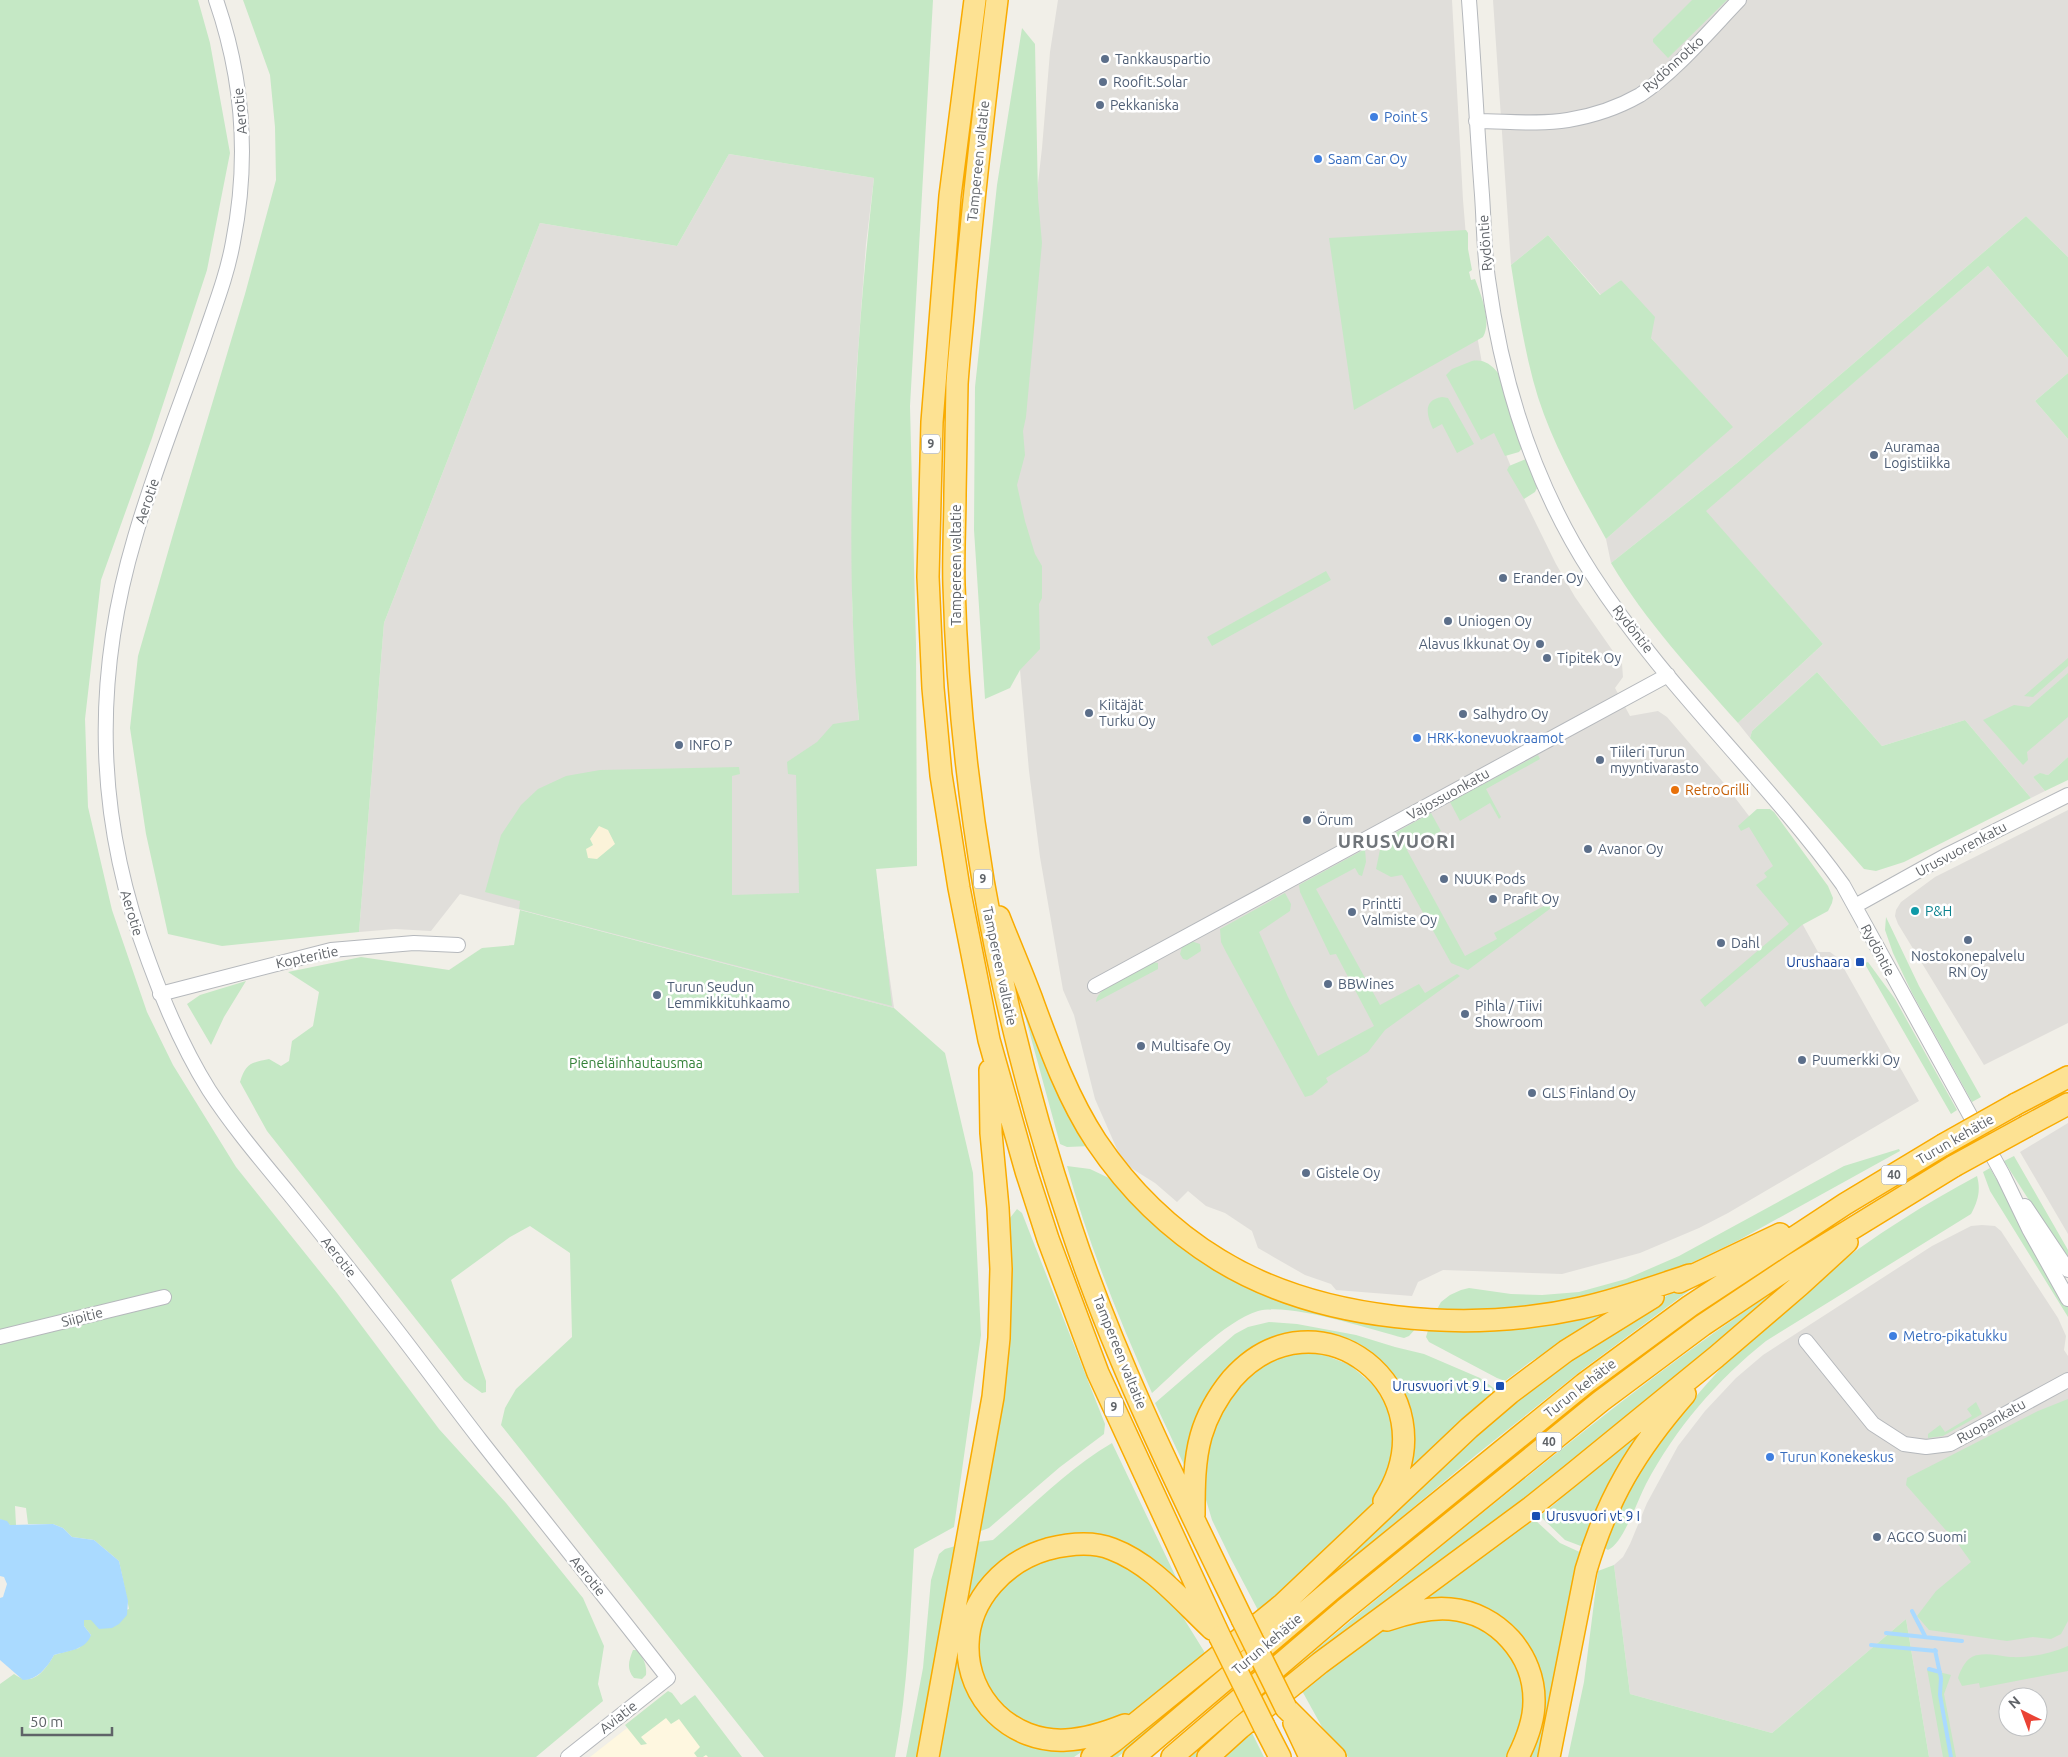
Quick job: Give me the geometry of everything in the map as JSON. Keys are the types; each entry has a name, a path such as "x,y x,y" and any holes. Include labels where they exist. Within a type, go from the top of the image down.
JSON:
{"highway":[{"name":"Tampereen valtatie","path":"975,0 950,196 940,297 932,422 928,577 933,688 941,775 959,888 989,1040 1023,1161 1048,1239 1098,1373 1220,1636 1280,1757"},
{"name":"Tampereen valtatie","path":"997,0 973,205 957,383 954,573 959,680 966,766 982,873 1002,980 1026,1083 1072,1231 1122,1362 1194,1520 1310,1757"},
{"path":"993,33 1003,0"},
{"path":"982,873 1061,1075 1095,1140 1133,1190 1154,1211 1176,1230 1220,1261 1247,1276 1310,1300 1393,1316 1427,1320 1467,1321 1523,1317 1581,1308 1620,1298 1690,1275"},
{"path":"928,1757 993,1397 999,1338 1001,1269 998,1208 990,1133 989,1040"},
{"name":"Turun kehätie","path":"1134,1757 1338,1584 1584,1384 1690,1306 1845,1204 1943,1145 2068,1077"},
{"name":"Turun kehätie","path":"1172,1757 1352,1604 1601,1401 1703,1325 1887,1205 2068,1104"},
{"path":"1092,1757 1282,1604 1469,1428 1543,1366 1606,1324 1690,1275 1845,1204"},
{"path":"1208,1757 1240,1728 1320,1663 1530,1508 1716,1357 1800,1285 1887,1205"},
{"path":"1194,1520 1197,1452 1206,1422 1217,1399 1242,1370 1259,1357 1291,1345 1309,1343 1333,1346 1363,1359 1386,1381 1397,1400 1404,1433 1400,1464 1389,1494 1373,1518"},
{"path":"1549,1757 1586,1570 1604,1516 1616,1489 1632,1462 1668,1414 1716,1357"},
{"path":"1141,1719 1092,1737 1064,1740 1041,1739 1029,1735 1015,1730 1000,1718 989,1708 978,1690 968,1652 971,1622 980,1602 992,1584 1014,1565 1041,1552 1078,1544 1103,1546 1126,1556 1148,1570 1220,1636"},
{"path":"1370,1626 1410,1613 1451,1609 1475,1614 1499,1628 1523,1655 1532,1682 1534,1702 1531,1723 1518,1757"},
{"path":"1286,1708 1335,1757"}],"street":[{"name":"Aerotie","path":"216,0 233,58 239,90 242,149 238,216 224,280 136,534 120,590 108,667 105,747 106,782 113,830 130,908 160,994 193,1062 240,1134 382,1310 478,1437 668,1678"},
{"name":"Rydöntie","path":"1470,0 1476,121 1488,279 1504,362 1526,438 1553,506 1575,546 1609,598 1668,675 1816,847 1843,885 2003,1175 2029,1228 2068,1299"},
{"name":"Rydönnotko","path":"1476,121 1538,122 1568,120 1610,109 1640,94 1669,71 1739,0"},
{"name":"Vajossuonkatu","path":"1095,986 1668,675"},
{"name":"Urusvuorenkatu","path":"1855,906 1945,856 2068,795"},
{"name":"Kopteritie","path":"160,994 332,950 414,943 458,945"},
{"name":"Rydöntie","path":"2003,1175 2068,1270"},
{"name":"Siipitie","path":"0,1337 164,1297"},
{"name":"Ruopankatu","path":"1806,1341 1873,1424 1893,1439 1904,1444 1926,1447 1950,1444 2068,1380"},
{"name":"Aviatie","path":"568,1757 668,1678"}],"shaded area":[{"path":"1058,0 1452,0 1463,200 1472,308 1484,374 1507,457 1524,499 1556,564 1575,597 1622,664 1623,677 1615,688 1630,716 1658,711 1667,717 1723,782 1749,816 1818,952 1830,952 1838,958 1919,1101 1728,1213 1699,1228 1640,1253 1562,1274 1443,1270 1418,1282 1412,1296 1336,1290 1331,1284 1305,1275 1258,1248 1252,1231 1225,1213 1206,1206 1188,1191 1177,1202 1155,1183 1123,1163 1095,1099 1074,1015 1063,990 1040,857 1029,771 1020,670 1015,498 1032,236 1050,52"},
{"path":"1493,0 2068,0 2068,257 2026,216 1737,463 1611,563 1606,539 1732,427 1651,338 1621,280 1601,295 1548,235 1511,265"},
{"path":"729,154 874,178 866,244 856,378 852,498 852,604 867,817 894,1008 460,894 431,931 395,929 359,932 384,623 540,223 677,246"},
{"path":"1988,266 2068,358 2068,373 2035,401 2068,439 2068,757 2048,775 2044,774 2033,777 2045,791 2031,798 1965,720 1882,746 1817,672 1752,731 1750,738 1738,723 1823,644 1705,511"},
{"path":"2068,810 2068,1023 1984,1065 1898,924 1895,916 1896,910 1901,902 1935,877"},
{"path":"2068,1123 2068,1234 2020,1152"},
{"path":"1971,1226 1995,1226 2001,1231 2058,1318 2066,1336 2064,1350 2068,1356 2068,1757 1929,1757 1906,1619 1772,1733 1630,1694 1614,1565 1623,1557 1630,1544 1647,1503 1678,1446 1705,1411 1736,1378 1763,1355 1932,1246"},
{"path":"669,1695 718,1757 590,1757"}],"green space":[{"path":"0,0 198,0 210,43 230,153 207,270 152,438 101,580 85,719 88,807 112,910 147,1012 173,1065 236,1167 337,1293 439,1429 506,1503 583,1598 604,1646 598,1684 603,1701 536,1757 0,1757 0,1684 14,1674 27,1679 37,1676 54,1655 79,1648 91,1635 84,1626 84,1620 91,1620 129,1609 119,1561 94,1540 72,1537 63,1528 53,1524 28,1524 26,1508 15,1506 16,1525 10,1525 0,1519"},
{"path":"243,0 933,0 910,406 916,645 917,866 876,869 892,1006 519,909 520,901 485,892 501,835 521,805 538,789 566,776 600,770 739,767 740,774 732,776 732,895 799,893 796,775 788,774 787,762 817,742 833,724 859,720 854,652 851,517 856,381 874,178 729,154 677,246 540,223 384,623 359,932 222,946 168,934 146,834 130,728 138,656 245,294 276,180 275,127 270,75"},
{"path":"1692,0 1727,0 1668,58 1653,42 1653,39"},
{"path":"1022,28 1035,44 1038,198 1042,243 1026,417 1023,431 1025,455 1017,485 1035,554 1042,566 1042,598 1039,604 1040,649 1020,670 1010,688 985,699 974,530 975,387 997,185"},
{"path":"2026,216 2068,257 2068,358 1988,266 1706,511 1823,644 1738,723 1687,666 1639,606 1611,563 1737,463"},
{"path":"1466,230 1468,233 1468,249 1472,270 1469,272 1471,280 1475,279 1483,300 1486,316 1483,337 1354,410 1329,238"},
{"path":"1548,235 1600,295 1621,280 1655,317 1651,338 1733,427 1606,539 1555,442 1539,401 1523,337 1511,265"},
{"path":"1472,361 1486,363 1498,373 1522,448 1519,452 1505,456 1494,433 1481,440 1446,375 1452,369"},
{"path":"2068,373 2068,439 2035,401"},
{"path":"1442,397 1448,398 1474,444 1457,453 1442,424 1433,429 1429,419 1428,409 1431,401"},
{"path":"1526,459 1537,488 1535,492 1524,499 1507,470 1509,466"},
{"path":"1326,571 1331,580 1212,646 1207,637"},
{"path":"2068,658 2068,666 2033,697 2024,696"},
{"path":"1817,672 1882,746 1965,720 2031,798 1904,862 1876,871 1864,869 1750,738 1752,731"},
{"path":"2068,673 2068,717 2027,752 2028,760 2023,765 1983,720 2014,705 2029,707"},
{"path":"1538,755 1540,759 1486,789 1501,817 1499,819 1490,803 1460,821 1450,802"},
{"path":"2068,757 2068,780 2045,791 2033,777 2040,773 2048,775"},
{"path":"1757,809 1770,809 1774,812 1828,886 1833,898 1832,903 1828,911 1802,925 1705,1007 1700,1000 1789,924 1756,885 1767,877 1764,873 1773,866 1749,827 1741,831 1738,826"},
{"path":"1431,813 1441,831 1407,850 1465,956 1497,939 1494,933 1542,907 1549,904 1551,908 1468,970 1451,963 1402,875 1391,877 1376,869 1382,840"},
{"path":"1365,849 1366,862 1362,876 1359,875 1355,868 1316,889 1380,1005 1419,984 1425,993 1457,974 1460,976 1385,1030 1368,1052 1326,1078 1328,1082 1312,1095 1305,1097 1226,952 1221,942 1220,929 1285,893 1291,904 1290,911 1259,932 1288,997 1318,1056 1374,1026 1336,954 1330,955 1300,892 1299,885"},
{"name":"Pieneläinhautausmaa","path":"520,910 894,1008 945,1053 973,1173 981,1335 954,1527 914,1549 906,1679 895,1757 764,1757 501,1425 505,1408 516,1389 572,1337 570,1253 530,1226 510,1237 451,1280 486,1381 486,1392 482,1393 464,1380 267,1131 240,1082 244,1071 253,1063 269,1059 281,1066 289,1061 292,1041 313,1026 319,992 288,972 361,957 449,970 482,948 514,945"},
{"path":"1886,917 1919,986 1981,1097 1972,1102 1912,993 1893,953 1885,930"},
{"path":"1191,941 1200,944 1201,951 1187,960 1183,959 1180,954 1182,947"},
{"path":"1153,962 1158,963 1158,969 1096,1002 1103,990 1111,984"},
{"path":"1868,962 1895,999 1957,1110 1951,1114 1866,966 1865,963"},
{"path":"246,981 224,1017 211,1045 187,1004 200,995"},
{"path":"1023,995 1091,1146 1067,1147 1060,1144 1022,1005"},
{"path":"1899,1149 1900,1151 1739,1240 1685,1266 1623,1288 1545,1307 1435,1313 1441,1302 1450,1295 1469,1288 1511,1294 1542,1295 1579,1292 1626,1279 1679,1256 1844,1166"},
{"path":"2014,1156 2068,1250 2068,1261 2004,1161"},
{"path":"1067,1166 1090,1169 1111,1179 1193,1251 1418,1326 1409,1336 1404,1338 1309,1313 1272,1309 1258,1311 1245,1316 1217,1335 1152,1393 1105,1281 1084,1224"},
{"path":"1990,1168 2068,1305 2068,1317 1990,1191 1983,1172"},
{"path":"1977,1176 1978,1195 1971,1214 1766,1341 1731,1372 1698,1406 1670,1444 1646,1484 1625,1530 1614,1546 1608,1550 1602,1546 1621,1498 1632,1477 1697,1395 1731,1357 1807,1288 1847,1257 1889,1228"},
{"path":"1017,1209 1022,1213 1105,1424 1104,1434 1060,1467 989,1528 978,1532 1006,1223"},
{"path":"1709,1276 1582,1370 1476,1455 1208,1679 1118,1757 1100,1757 1414,1490 1540,1377 1652,1304 1681,1288"},
{"path":"1792,1280 1698,1362 1198,1757 1190,1757 1309,1655 1580,1435 1684,1355"},
{"path":"1624,1304 1530,1362 1505,1381 1429,1342 1426,1337 1429,1327"},
{"path":"1269,1322 1297,1324 1356,1335 1424,1354 1480,1378 1495,1389 1399,1487 1409,1462 1368,1354 1259,1349 1186,1469 1155,1403 1235,1334 1248,1327"},
{"path":"1296,1353 1322,1354 1350,1365 1372,1384 1391,1410 1394,1449 1376,1500 1368,1512 1259,1612 1212,1520 1204,1493 1203,1471 1213,1425 1232,1392 1270,1360"},
{"path":"2068,1399 2068,1621 2061,1634 2051,1639 2033,1637 2007,1641 1929,1630 1917,1616 1936,1591 1971,1562 1958,1544 1906,1485 1907,1478 2038,1411"},
{"path":"1976,1402 1982,1414 1943,1436 1928,1438 1928,1434 1940,1425 1945,1432 1972,1416 1967,1409"},
{"path":"1668,1405 1586,1548 1565,1540 1540,1516 1575,1483"},
{"path":"1112,1443 1184,1594 1073,1536 968,1610 987,1716 1096,1742 1074,1757 933,1757 977,1542 993,1540 1065,1476"},
{"path":"1535,1520 1560,1543 1584,1554 1542,1757 1527,1757 1541,1707 1491,1611 1465,1603 1420,1601 1492,1546"},
{"path":"959,1545 921,1757 906,1757 923,1668 931,1580 939,1554 945,1549"},
{"path":"1105,1553 1153,1583 1181,1614 1207,1656 1146,1704 1117,1720 1080,1731 1031,1728 1001,1707 980,1675 977,1626 996,1590 1042,1556"},
{"path":"1614,1565 1630,1694 1772,1733 1906,1619 1929,1757 1568,1757 1584,1682 1598,1571"},
{"path":"1430,1615 1463,1620 1486,1628 1500,1641 1517,1665 1525,1689 1525,1710 1513,1749 1508,1757 1348,1757 1322,1727 1301,1689 1378,1630"},
{"path":"2068,1646 2068,1671 1980,1688 1979,1683 1962,1686 1958,1678 1965,1664 1974,1656 1986,1654 2010,1657 2032,1656"},
{"path":"633,1650 636,1650 643,1658 645,1664 646,1675 642,1679 634,1678 631,1675 629,1661"},
{"path":"1927,1669 1951,1675 1944,1694 1956,1757 1943,1757"},
{"path":"668,1691 672,1693 681,1705 695,1695 742,1757 708,1757 706,1755 697,1757 694,1753 700,1747 679,1719 671,1724 666,1718 641,1737 647,1744 641,1745 625,1725"},
{"path":"1252,1733 1264,1757 1221,1757 1248,1734"}],"sand":[{"path":"599,826 608,830 615,844 597,859 588,858 586,849 593,845 590,839"}],"water":[{"path":"0,1519 7,1521 10,1525 53,1524 63,1528 72,1537 94,1540 119,1561 128,1601 127,1615 119,1624 112,1628 99,1629 91,1620 84,1620 84,1626 91,1635 85,1644 76,1649 54,1655 37,1676 23,1680 0,1660 0,1598 3,1597 7,1584 4,1577 0,1576"}],"waterway":[{"path":"1912,1611 1925,1636"},
{"path":"1886,1633 1962,1641"},
{"path":"1871,1645 1936,1651"},
{"path":"1935,1650 1941,1678 1940,1695 1951,1757"},
{"path":"1929,1669 1940,1672"}],"place":[{"name":"Tankkauspartio","path":"1105,59"},
{"name":"Roofit.Solar","path":"1103,82"},
{"name":"Pekkaniska","path":"1100,105"},
{"name":"Point S","path":"1374,117"},
{"name":"Saam Car Oy","path":"1318,159"},
{"name":"Auramaa Logistiikka","path":"1874,455"},
{"name":"Erander Oy","path":"1503,578"},
{"name":"Uniogen Oy","path":"1448,621"},
{"name":"Alavus Ikkunat Oy","path":"1540,644"},
{"name":"Tipitek Oy","path":"1547,658"},
{"name":"Kiitäjät Turku Oy","path":"1089,713"},
{"name":"Salhydro Oy","path":"1463,714"},
{"name":"HRK-konevuokraamot","path":"1417,738"},
{"name":"INFO P","path":"679,745"},
{"name":"Tiileri Turun myyntivarasto","path":"1600,760"},
{"name":"RetroGrilli","path":"1675,790"},
{"name":"Örum","path":"1307,820"},
{"name":"Avanor Oy","path":"1588,849"},
{"name":"NUUK Pods","path":"1444,879"},
{"name":"Prafit Oy","path":"1493,899"},
{"name":"P&H","path":"1915,911"},
{"name":"Printti Valmiste Oy","path":"1352,912"},
{"name":"Nostokonepalvelu RN Oy","path":"1968,940"},
{"name":"Dahl","path":"1721,943"},
{"name":"Urushaara","path":"1860,962"},
{"name":"BBWines","path":"1328,984"},
{"name":"Turun Seudun Lemmikkituhkaamo","path":"657,995"},
{"name":"Pihla / Tiivi Showroom","path":"1465,1014"},
{"name":"Multisafe Oy","path":"1141,1046"},
{"name":"Puumerkki Oy","path":"1802,1060"},
{"name":"GLS Finland Oy","path":"1532,1093"},
{"name":"Gistele Oy","path":"1306,1173"},
{"name":"Metro-pikatukku","path":"1893,1336"},
{"name":"Urusvuori vt 9 L","path":"1500,1386"},
{"name":"Turun Konekeskus","path":"1770,1457"},
{"name":"Urusvuori vt 9 I","path":"1536,1516"},
{"name":"AGCO Suomi","path":"1877,1537"}],"district":[{"name":"URUSVUORI","path":"1397,841"}]}
